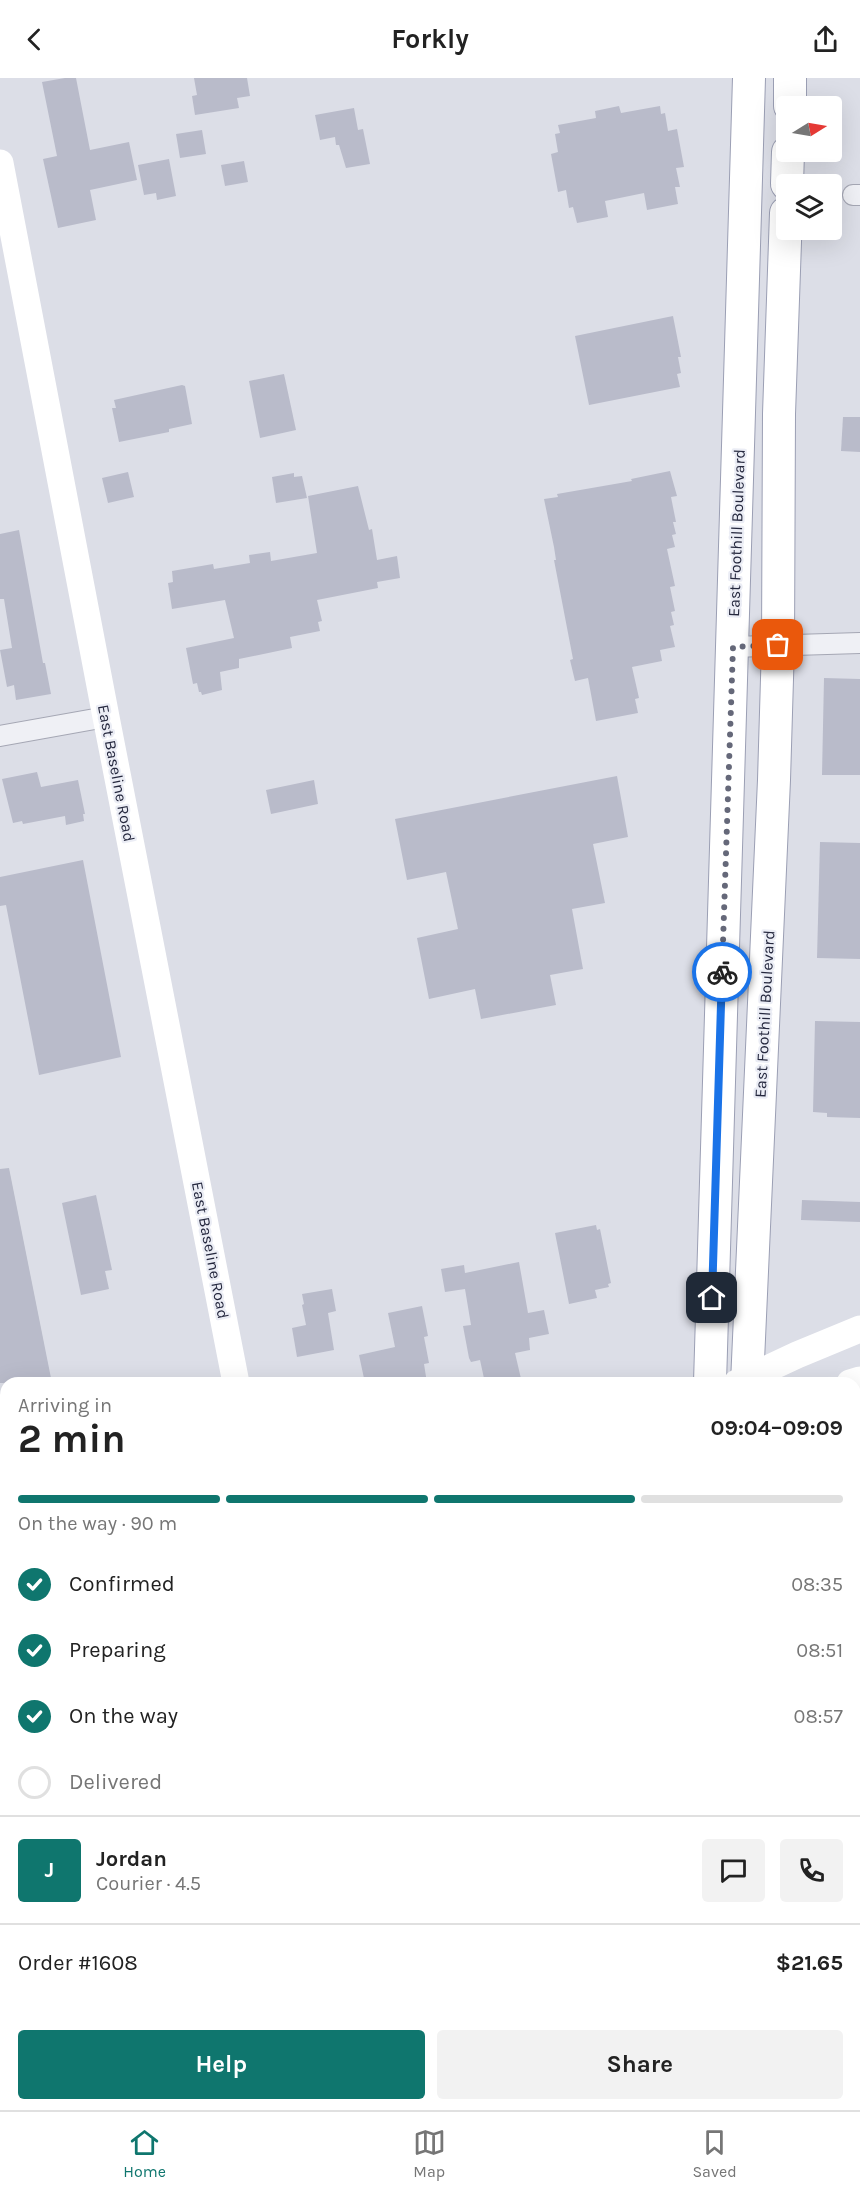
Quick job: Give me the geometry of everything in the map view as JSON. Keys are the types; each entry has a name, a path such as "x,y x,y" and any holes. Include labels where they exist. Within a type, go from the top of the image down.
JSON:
{"main road":[{"name":"East Foothill Boulevard","path":"710,1377 749,78"},
{"path":"790,78 790,96"},
{"name":"East Baseline Road","path":"0,163 235,1377"},
{"name":"East Foothill Boulevard","path":"744,1377 774,780 778,645 778,414 785,240"},
{"path":"753,1377 860,1329"}],"street":[{"path":"733,647 860,643"},
{"path":"0,736 106,717"}],"building":[{"path":"76,78 90,150 129,142 137,180 90,190 96,220 58,228 43,159 57,156 42,82"},
{"path":"194,78 247,78 250,96 237,98 239,108 195,115 192,96 197,95"},
{"path":"619,106 621,113 660,106 661,114 665,113 668,131 677,129 684,167 676,168 680,187 675,187 678,204 647,210 644,193 605,201 608,217 577,223 573,207 569,208 566,190 558,192 551,154 558,152 555,134 560,133 558,125 596,118 595,111"},
{"path":"354,108 358,130 363,129 370,164 346,168 335,137 320,140 315,115"},
{"path":"202,130 206,154 180,158 176,134"},
{"path":"169,159 176,196 157,200 156,193 144,195 138,165"},
{"path":"244,161 248,182 225,186 221,165"},
{"path":"673,316 681,357 678,357 681,373 677,374 680,387 589,405 575,336"},
{"path":"284,374 296,430 260,438 249,381"},
{"path":"185,386 192,424 169,429 169,432 119,442 112,408 116,408 114,400"},
{"path":"843,417 860,417 860,452 841,451"},
{"path":"670,471 677,496 671,497 676,522 673,522 676,534 672,535 675,547 667,549 675,586 670,587 675,611 671,612 674,625 670,626 675,647 660,650 662,661 632,667 639,698 635,699 638,713 596,721 588,678 575,681 570,660 573,659 544,499 558,497 557,494 632,481 631,479"},
{"path":"128,472 134,497 108,503 102,478"},
{"path":"294,473 294,477 302,476 307,498 276,503 272,477"},
{"path":"358,486 369,530 372,529 377,560 397,556 400,578 377,582 378,588 317,600 322,621 318,622 320,631 290,637 292,648 239,659 239,668 220,672 222,690 202,695 197,683 193,684 186,648 234,638 225,600 172,609 168,583 173,582 172,571 213,564 214,569 250,563 249,555 270,552 271,561 317,553 308,496"},
{"path":"19,530 43,663 45,663 51,694 16,700 14,685 7,687 0,650 12,648 4,599 0,599 0,534"},
{"path":"824,678 860,679 860,775 822,775"},
{"path":"37,772 41,787 78,780 85,814 83,814 84,821 66,825 65,816 23,824 22,821 13,823 2,779"},
{"path":"617,776 628,837 593,844 605,903 572,909 583,969 550,975 556,1005 481,1019 475,989 429,999 417,938 458,929 446,872 407,880 395,819"},
{"path":"314,780 318,804 271,814 266,790"},
{"path":"820,842 860,843 860,959 817,958"},
{"path":"83,860 121,1057 39,1075 6,905 0,906 0,877"},
{"path":"815,1021 860,1022 860,1118 827,1117 827,1113 813,1112"},
{"path":"9,1168 51,1377 0,1377 0,1169"},
{"path":"96,1195 112,1270 105,1271 109,1289 81,1295 62,1203"},
{"path":"802,1200 860,1202 860,1222 801,1220"},
{"path":"596,1225 597,1230 600,1229 611,1283 608,1284 609,1287 595,1290 597,1298 569,1304 555,1233"},
{"path":"519,1262 528,1313 544,1310 549,1334 529,1338 530,1350 515,1353 521,1377 484,1377 480,1360 471,1362 463,1326 471,1325 465,1289 445,1292 441,1269 464,1265 465,1273"},
{"path":"332,1289 336,1311 328,1313 334,1350 297,1357 292,1328 306,1325 302,1294"},
{"path":"422,1306 428,1336 424,1337 429,1363 424,1364 426,1377 364,1377 359,1355 395,1347 388,1313"}],"way so far":[{"path":"722,972 733,647 778,645"}],"route":[{"path":"712,1298 722,972"}]}
